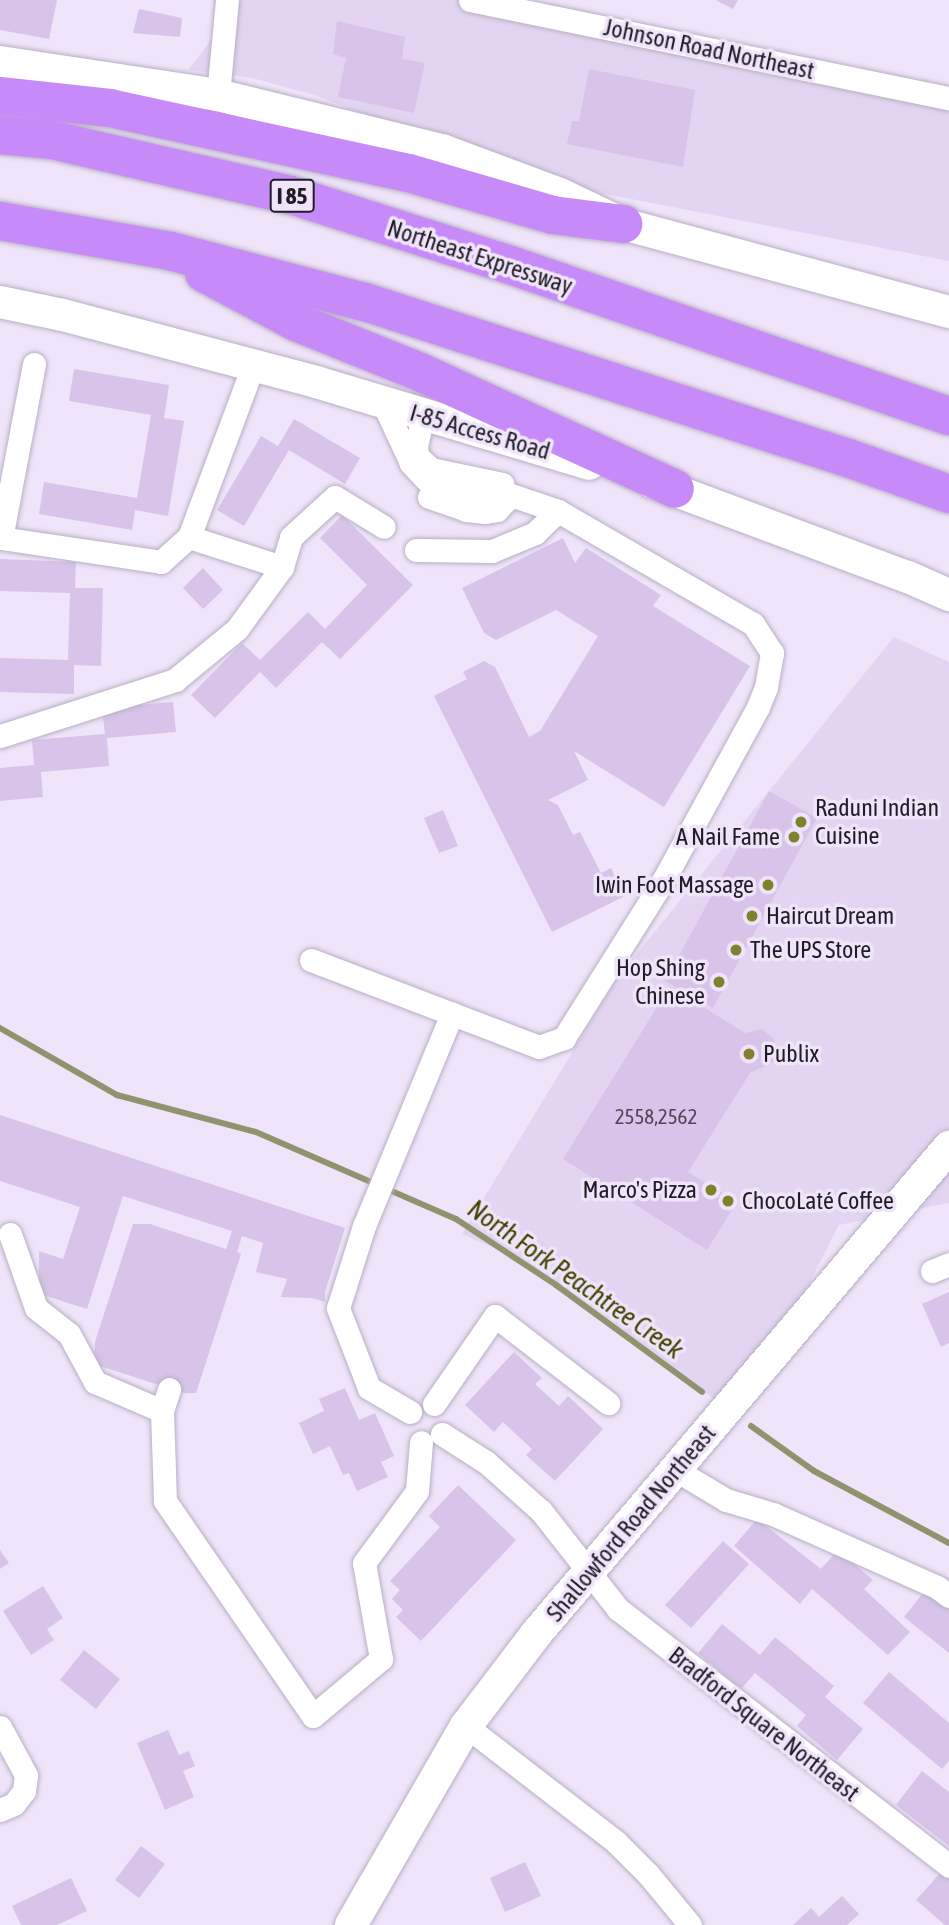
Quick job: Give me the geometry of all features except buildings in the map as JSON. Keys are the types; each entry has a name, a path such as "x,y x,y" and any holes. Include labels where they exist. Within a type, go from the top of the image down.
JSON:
{"highway":[{"path":"0,96 110,108 409,173 553,215 623,224"},
{"name":"Northeast Expressway","path":"0,135 52,140 291,195 513,266 949,416"},
{"path":"0,221 170,251 305,285 423,320 949,494"},
{"path":"170,251 220,284 296,322 422,373 675,489"}],"main road":[{"path":"0,62 74,71 218,95 442,150 560,194 623,224 949,312"},
{"name":"I-85 Access Road","path":"0,302 63,315 253,366 675,489 908,577 949,596"},
{"name":"Shallowford Road Northeast","path":"351,1925 466,1726 536,1634 949,1147"}],"street":[{"path":"218,95 227,0"},
{"name":"Johnson Road Northeast","path":"470,0 949,98"},
{"path":"34,364 1,538 161,562 189,537 253,366"},
{"path":"311,960 539,1047 564,1038 664,879 758,707 766,687 772,653 753,624 558,511 510,495 467,494 433,487 411,463 383,403"},
{"path":"423,416 416,446 417,456 467,494"},
{"path":"0,736 175,681 237,629 282,567 291,537 335,497 384,527"},
{"path":"416,550 492,551 535,533 558,511"},
{"path":"189,537 282,567"},
{"path":"410,1412 369,1388 338,1308 364,1226 452,1014"},
{"path":"10,1234 36,1308 69,1334 95,1382 162,1411"},
{"path":"434,1404 495,1316 608,1403"},
{"path":"169,1388 162,1411 165,1501 313,1716 381,1659 364,1563 417,1491 431,1438 446,1417 434,1404 420,1404 410,1412"},
{"path":"410,1412 410,1432 431,1438"},
{"name":"Bradford Square Northeast","path":"431,1438 463,1447 541,1511 618,1609 949,1867"},
{"path":"676,1470 726,1500 773,1514 937,1587 949,1596"},
{"path":"466,1726 616,1842 648,1874 690,1925"},
{"path":"0,1727 26,1775 24,1791 14,1804 0,1810"}],"shaded area":[{"path":"214,0 464,0 949,103 949,261 529,179 317,96 252,78 188,70 212,39"},
{"path":"894,637 949,662 949,1203 839,1225 780,1340 720,1403 520,1259 462,1234 618,977"}],"waterway":[{"name":"North Fork Peachtree Creek","path":"0,1028 117,1095 256,1132 456,1219 556,1285 702,1392"},
{"name":"North Fork Peachtree Creek","path":"751,1426 814,1471 949,1543"}],"place":[{"name":"Raduni Indian Cuisine","path":"801,822"},
{"name":"A Nail Fame","path":"794,837"},
{"name":"Iwin Foot Massage","path":"768,885"},
{"name":"Haircut Dream","path":"752,916"},
{"name":"The UPS Store","path":"736,950"},
{"name":"Hop Shing Chinese","path":"719,982"},
{"name":"Publix","path":"749,1054"},
{"name":"Marco's Pizza","path":"711,1190"},
{"name":"ChocoLaté Coffee","path":"728,1201"}]}
